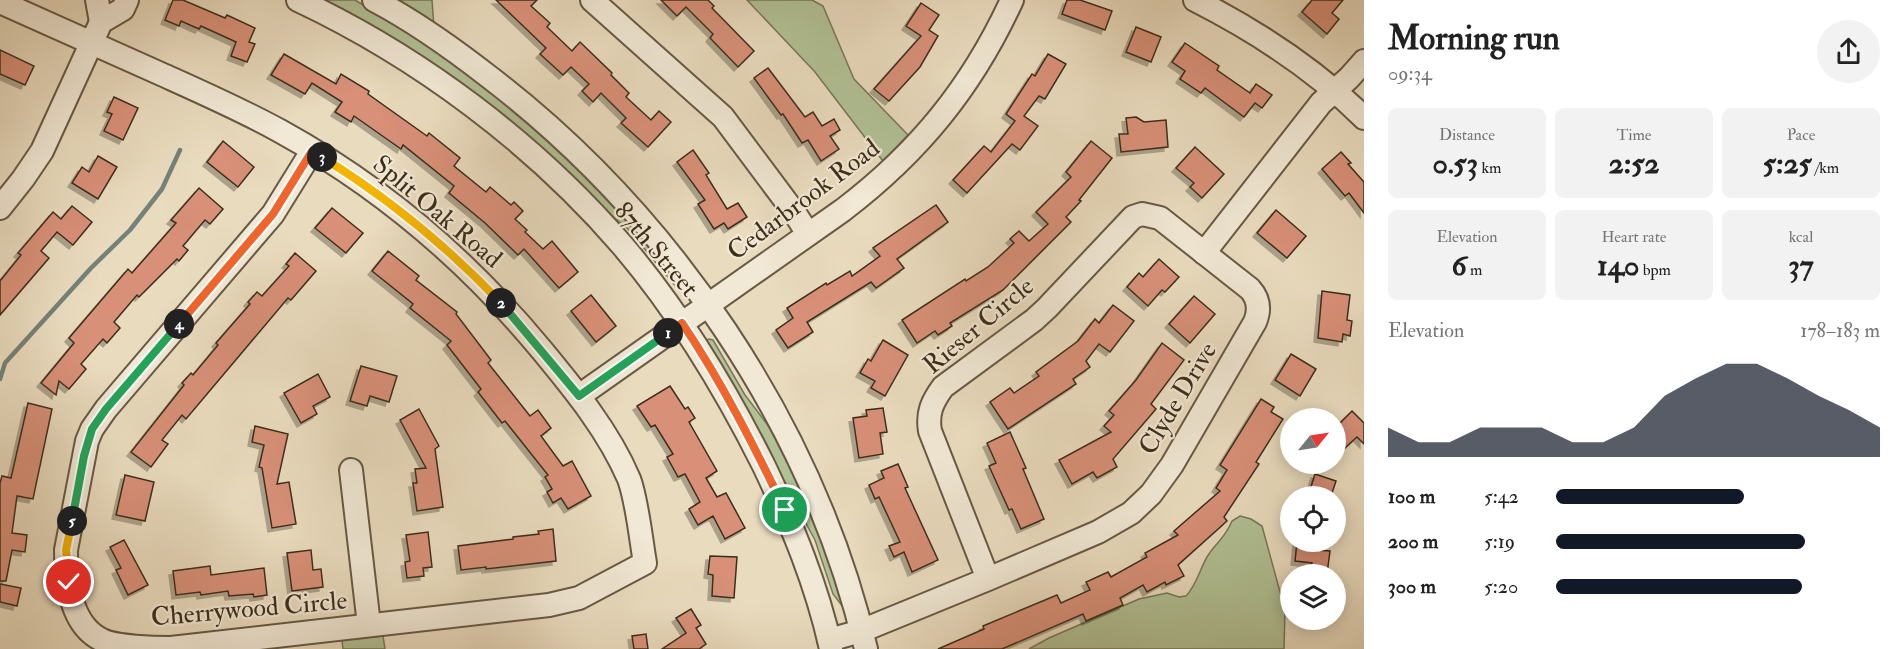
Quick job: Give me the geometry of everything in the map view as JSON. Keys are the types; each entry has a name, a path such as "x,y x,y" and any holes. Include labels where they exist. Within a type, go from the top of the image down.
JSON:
{"street":[{"path":"0,208 42,151 92,43 99,11 123,9 127,0"},
{"name":"87th Street","path":"298,0 358,30 409,61 496,124 562,184 622,245 696,344 749,437 785,510 810,573 830,645"},
{"name":"87th Street","path":"374,0 425,31 474,65 576,150 650,229 709,304 779,421 814,494 837,553 864,640"},
{"path":"592,0 723,117 808,234"},
{"name":"Cedarbrook Road","path":"579,396 872,188 903,160 943,116 987,52 1012,0"},
{"path":"1196,0 1256,34 1335,91 1364,118"},
{"name":"Split Oak Road","path":"0,2 225,103 281,131 360,181 431,235 469,269 514,316 579,396 606,435 628,478 645,563 571,601 513,609"},
{"path":"1204,253 1321,103 1364,61"},
{"name":"Cherrywood Circle","path":"312,151 273,214 106,409 92,429 84,456 66,550 69,594 81,619 92,633 103,641 148,648 171,648 513,609"},
{"name":"Rieser Circle","path":"988,579 930,431 928,418 935,398 943,387 1034,320 1133,217 1142,214 1160,219 1204,253"},
{"name":"Clyde Drive","path":"830,645 864,640 988,579 1098,532 1131,513 1151,494 1172,465 1258,316 1256,295 1204,253"},
{"path":"351,470 369,626"}],"green space":[{"path":"323,0 355,0 414,35 506,101 599,187 678,279 681,288 677,288 628,229 580,190"},
{"path":"390,0 432,0 434,27"},
{"path":"747,0 812,0 823,6 854,79 908,135 883,161 815,72"},
{"path":"706,340 713,340 745,395 770,428 804,496 835,574 843,607 833,594 815,540 707,343"},
{"path":"1240,516 1251,519 1262,526 1280,592 1280,630 1284,630 1284,649 1029,649 1139,599 1167,593 1179,597 1186,596 1193,587 1210,552 1226,533 1232,521"},
{"path":"383,636 385,649 343,649 342,640"}],"building":[{"path":"173,0 183,0 225,18 227,15 255,28 249,42 255,44 247,62 231,56 236,42 201,26 199,29 181,21 179,26 165,20"},
{"path":"496,0 537,0 531,6 550,23 547,27 572,51 580,42 629,93 626,97 651,120 659,111 671,122 648,147 621,123 626,118 601,93 593,102 582,91 589,84 571,67 563,75 540,54 546,48"},
{"path":"661,0 708,0 714,6 712,8 754,51 738,67 710,38 713,34 686,7 677,16"},
{"path":"1067,0 1080,0 1112,11 1105,30 1062,14"},
{"path":"1312,0 1343,0 1332,13 1339,19 1327,34 1302,12"},
{"path":"921,3 939,15 929,30 938,36 920,67 889,101 874,89 921,36 906,26"},
{"path":"1136,27 1161,37 1151,62 1126,52"},
{"path":"1185,43 1219,66 1217,70 1250,93 1256,84 1272,95 1262,108 1255,103 1244,117 1205,88 1201,93 1180,79 1185,71 1172,62"},
{"path":"0,50 34,66 25,85 0,74"},
{"path":"284,54 336,84 341,74 369,91 368,94 427,136 429,133 460,158 454,166 486,192 490,187 511,205 514,202 523,211 515,219 527,230 525,232 543,249 552,241 578,272 559,288 524,249 518,255 449,193 454,186 403,145 401,149 354,116 351,122 335,112 342,102 312,83 305,94 271,75"},
{"path":"1048,54 1066,64 1045,99 1039,96 1024,116 1038,126 1020,150 1012,144 967,193 953,180 984,146 991,152 1015,121 1006,114 1032,74 1035,76"},
{"path":"768,68 805,117 813,112 822,126 834,119 840,130 830,136 839,149 821,161 808,140 802,143 783,114 781,115 754,78"},
{"path":"114,97 138,108 123,140 104,131 112,114 107,112"},
{"path":"1136,117 1144,122 1166,120 1168,147 1121,152 1119,134 1128,134 1126,118"},
{"path":"223,141 254,167 238,187 207,162"},
{"path":"1091,141 1112,158 1079,200 1081,201 1066,217 1071,222 1003,290 950,323 952,326 938,335 935,331 917,343 902,320 965,279 966,281 988,267 1014,243 1010,239 1019,231 1029,241 1048,224 1036,212 1071,177 1066,172"},
{"path":"1195,147 1224,174 1202,198 1190,187 1194,183 1176,168"},
{"path":"693,150 709,173 706,175 727,209 738,203 747,217 728,229 724,223 714,229 698,204 705,200 677,162"},
{"path":"1341,152 1364,182 1364,213 1349,193 1345,196 1322,169"},
{"path":"98,156 117,167 98,199 72,183 82,167 89,172"},
{"path":"199,188 223,209 210,224 205,220 183,246 188,250 179,261 177,259 139,297 137,295 114,322 120,328 107,343 103,339 81,364 86,369 69,389 59,381 56,395 41,383 74,343 69,338 128,269 132,273 176,223 171,220"},
{"path":"936,205 948,222 897,259 904,268 876,288 871,282 807,322 813,332 788,348 776,330 793,318 787,308 826,283 827,285 850,271 852,276 880,256 873,248"},
{"path":"72,206 92,222 73,245 57,232 41,251 49,258 0,315 0,281 21,255 18,253 53,212 61,219"},
{"path":"332,208 363,233 346,253 315,228"},
{"path":"1276,210 1306,236 1287,258 1257,233"},
{"path":"388,251 419,276 416,280 457,312 456,314 491,360 488,363 530,416 538,410 551,428 541,436 563,466 572,461 591,496 568,509 561,498 553,503 547,492 552,489 545,477 548,475 505,421 502,423 478,392 481,389 447,345 451,341 410,308 413,304 372,271"},
{"path":"295,253 316,271 291,300 288,298 186,419 182,415 162,440 168,444 151,467 131,452 184,385 182,383 191,373 193,375 218,345 216,343 250,304 248,302 257,292 262,296 289,266 286,264"},
{"path":"1159,259 1179,277 1165,292 1162,290 1148,306 1127,287 1139,273 1143,277"},
{"path":"1322,291 1350,295 1347,320 1352,321 1350,336 1343,334 1342,342 1318,338"},
{"path":"591,295 616,326 596,342 571,311"},
{"path":"1194,296 1215,314 1190,343 1169,324"},
{"path":"1113,305 1134,321 1110,352 1099,344 1086,361 1090,367 1073,379 1076,384 1008,429 990,402 1010,388 1014,393 1039,376 1036,372 1078,341 1095,319 1099,323"},
{"path":"883,340 908,355 885,396 871,388 875,381 860,373 868,359 871,361"},
{"path":"1162,343 1184,360 1151,404 1156,409 1113,459 1117,467 1097,478 1093,472 1072,484 1059,460 1111,432 1104,426 1114,415 1109,411 1136,380"},
{"path":"1291,354 1316,369 1300,396 1275,380"},
{"path":"361,366 397,376 389,402 370,396 367,406 350,401"},
{"path":"318,374 330,397 313,406 317,414 301,423 284,393"},
{"path":"670,386 685,409 688,407 695,418 689,422 717,471 706,478 717,497 726,493 745,528 725,539 713,516 698,525 689,509 700,502 685,474 678,477 667,457 673,454 655,425 651,427 637,406"},
{"path":"1261,399 1274,407 1271,412 1280,417 1280,424 1256,462 1259,464 1224,517 1227,521 1178,565 1184,576 1166,585 1165,582 1147,592 1143,585 1120,598 1123,605 1086,621 1083,614 1002,649 938,649 984,629 983,626 1057,595 1061,603 1090,590 1086,582 1108,572 1111,577 1147,557 1145,553 1178,535 1174,531 1220,491 1216,488 1227,470 1220,465"},
{"path":"28,403 52,409 33,499 17,496 12,533 27,535 25,552 12,550 6,581 0,581 0,483 2,476 11,478"},
{"path":"883,408 887,432 880,433 883,454 859,458 853,418 867,416 866,410"},
{"path":"419,409 439,446 435,449 443,507 417,511 413,483 417,483 415,469 426,468 400,420"},
{"path":"1352,411 1364,423 1364,444 1357,437 1346,447 1346,417"},
{"path":"255,426 288,434 277,484 289,482 296,524 272,528 262,468 259,467 264,445 252,442"},
{"path":"1010,432 1044,519 1021,529 1012,509 1009,510 989,466 996,463 987,443"},
{"path":"898,464 908,487 905,488 938,560 912,572 904,552 894,557 889,546 900,542 879,497 875,499 869,485 884,478 881,471"},
{"path":"1315,474 1336,481 1334,486 1311,486"},
{"path":"125,475 154,482 145,521 116,515"},
{"path":"553,529 556,561 461,570 458,546 513,539 513,537 539,534 538,531"},
{"path":"428,532 432,567 423,568 424,576 407,578 405,562 410,561 406,535"},
{"path":"124,540 148,585 128,595 116,570 121,568 110,547"},
{"path":"311,550 313,570 321,569 323,587 292,591 287,553"},
{"path":"1296,552 1330,552 1328,564 1295,561"},
{"path":"710,556 737,557 734,598 712,596 713,575 708,574"},
{"path":"210,566 211,575 264,568 267,595 229,596 228,591 201,595 200,592 176,595 173,571"},
{"path":"0,584 21,588 17,606 0,602"},
{"path":"691,609 701,625 696,628 706,644 699,649 662,649 686,633 676,618"},
{"path":"646,634 648,649 634,649 632,636"}],"waterway":[{"path":"0,379 5,363 91,268 130,230 162,189 180,150"}],"route":[{"path":"69,582 66,550 87,441 92,429 106,409 273,214 312,151 360,181 431,235 469,269 514,316 579,396 682,323 749,437 785,510"}]}
